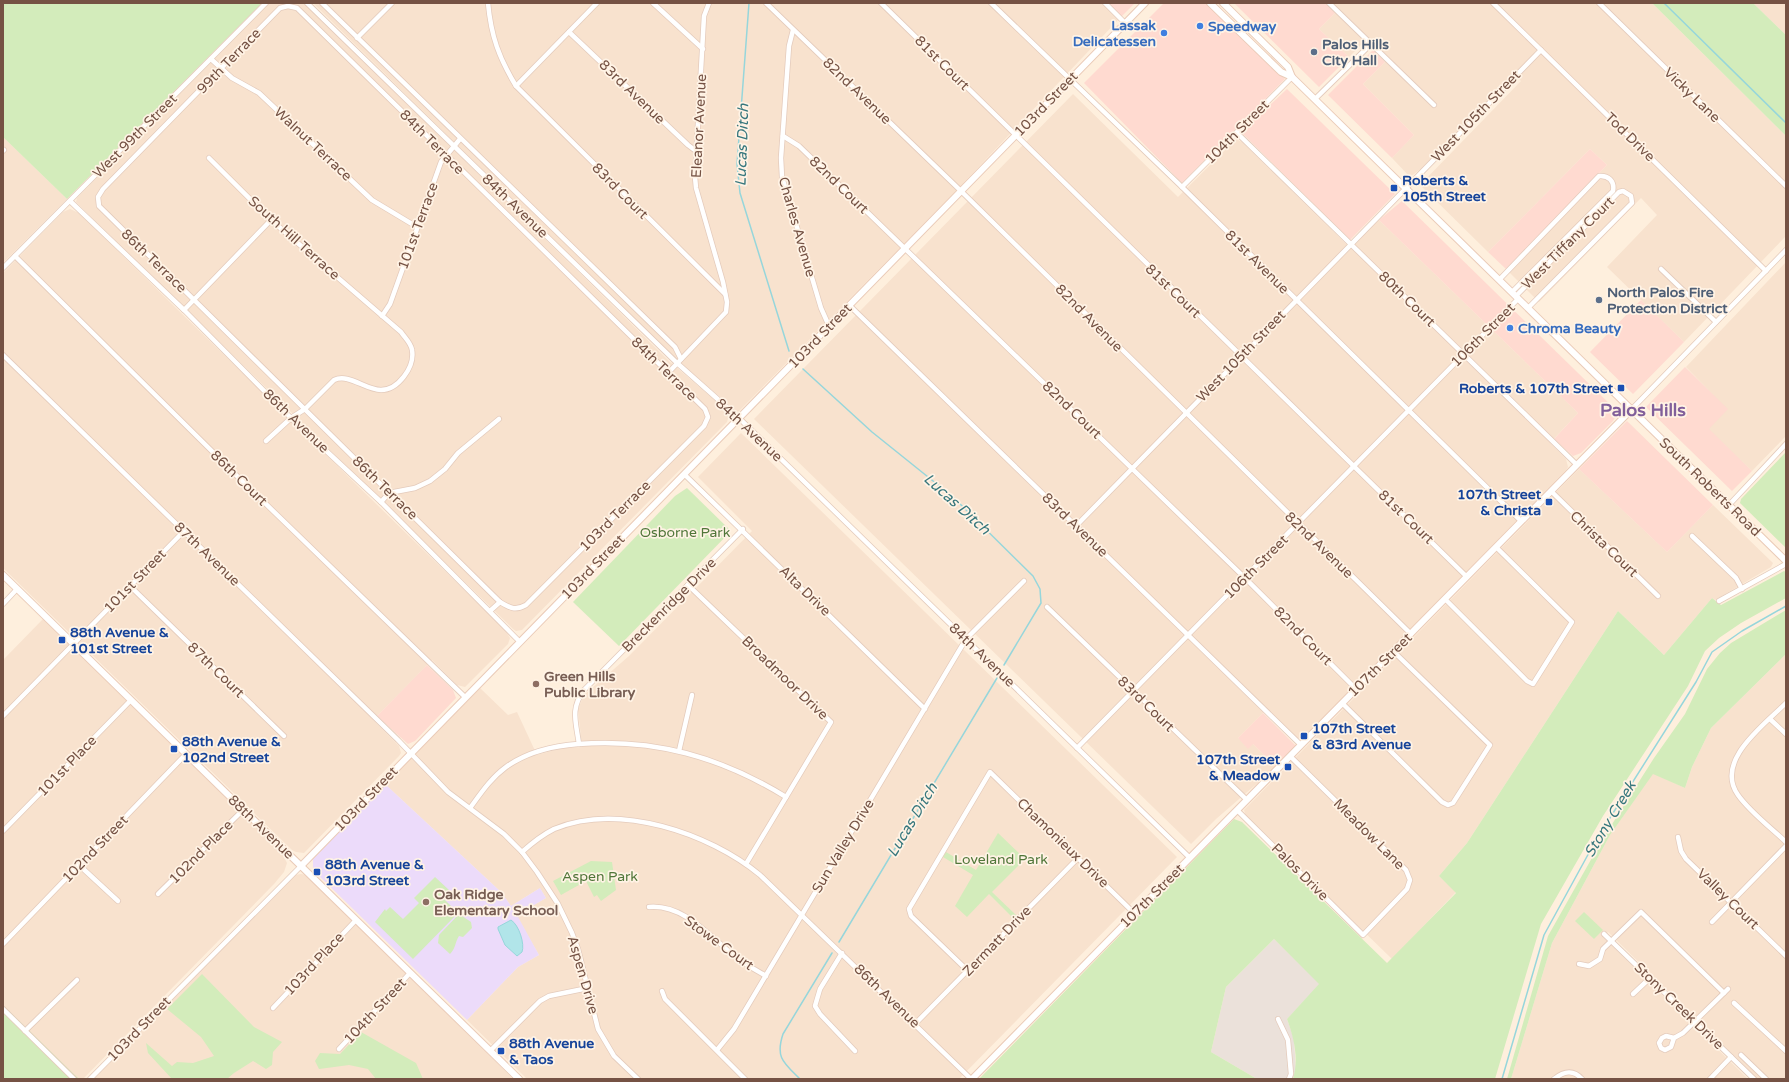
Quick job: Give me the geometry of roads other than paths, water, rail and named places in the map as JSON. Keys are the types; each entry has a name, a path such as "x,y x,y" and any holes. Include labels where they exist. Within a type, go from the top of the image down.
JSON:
{"street":[{"name":"West 99th Street","path":"3,268 266,3"},
{"name":"84th Avenue","path":"307,3 677,364 739,418 1190,858"},
{"name":"84th Avenue","path":"322,3 675,347 681,359"},
{"path":"357,38 392,3"},
{"name":"83rd Court","path":"488,3 491,30 504,63 516,86 725,294"},
{"path":"516,86 597,3"},
{"path":"653,3 703,49"},
{"name":"Eleanor Avenue","path":"709,3 704,16 696,151 696,188 725,294"},
{"name":"82nd Avenue","path":"766,3 961,191 1411,634"},
{"name":"81st Court","path":"881,3 1015,136 1467,577"},
{"name":"81st Avenue","path":"991,3 1182,187 1521,521"},
{"path":"1105,3 1125,23"},
{"name":"103rd Street","path":"90,1079 466,698 1145,3"},
{"name":"South Roberts Road","path":"1210,3 1281,72 1292,77 1786,561"},
{"name":"South Roberts Road","path":"1223,3 1288,67 1292,77"},
{"path":"1329,3 1434,105"},
{"name":"Tod Drive","path":"1493,3 1766,271"},
{"name":"Vicky Lane","path":"1599,3 1786,186"},
{"name":"84th Terrace","path":"288,6 297,8 705,409 708,418"},
{"name":"99th Terrace","path":"100,209 98,202 103,189 280,8 288,6"},
{"path":"315,26 323,18"},
{"name":"Charles Avenue","path":"793,30 789,46 781,168 784,187 821,308 829,326"},
{"name":"83rd Avenue","path":"569,32 696,151"},
{"path":"1315,100 1371,44"},
{"name":"West 105th Street","path":"1076,526 1133,469 1240,356 1406,189 1541,50"},
{"name":"Walnut Terrace","path":"211,59 232,78 259,93 372,200 417,227"},
{"name":"104th Street","path":"1182,187 1292,77"},
{"name":"80th Court","path":"1237,133 1577,465"},
{"name":"82nd Court","path":"783,136 799,146 1245,578 1356,689"},
{"name":"101st Terrace","path":"382,316 390,304 417,227 446,155 453,145 460,139"},
{"name":"South Hill Terrace","path":"209,158 271,220 401,332 410,344 413,351 412,361 404,376 386,390 372,389 345,378 339,378 334,380 305,409"},
{"path":"1499,280 1599,176 1604,176 1610,179 1614,185 1614,191 1515,296"},
{"name":"West Tiffany Court","path":"1515,296 1618,192 1623,191 1631,196 1632,203 1528,308"},
{"name":"86th Avenue","path":"70,201 184,310 291,418 382,502 520,642"},
{"name":"86th Terrace","path":"100,209 194,299 500,602 511,608 518,609"},
{"path":"184,310 271,220"},
{"name":"107th Street","path":"971,1079 1411,634 1786,250"},
{"name":"86th Court","path":"14,256 236,475 466,698"},
{"path":"1661,269 1716,322"},
{"path":"668,373 726,312 725,294"},
{"name":"106th Street","path":"1077,748 1464,354 1515,296"},
{"name":"83rd Avenue","path":"849,305 1301,745"},
{"name":"87th Avenue","path":"3,355 410,754"},
{"path":"266,441 291,418 305,409"},
{"name":"103rd Terrace","path":"518,609 526,605 699,432 708,418"},
{"path":"382,502 389,493 415,488 430,481 445,469 458,453 499,419"},
{"path":"1729,505 1786,444"},
{"name":"Alta Drive","path":"684,474 743,529 925,708"},
{"name":"Christa Court","path":"1551,491 1658,596"},
{"name":"Breckenridge Drive","path":"579,744 575,710 577,700 584,690 743,529"},
{"name":"101st Street","path":"3,716 183,532"},
{"path":"1692,536 1736,578 1742,589"},
{"path":"1445,599 1527,681 1533,684 1570,626 1570,619 1496,547"},
{"path":"1719,601 1786,564"},
{"name":"88th Avenue","path":"3,575 519,1079"},
{"path":"966,639 1024,581"},
{"name":"Broadmoor Drive","path":"688,585 831,722 746,864"},
{"name":"87th Court","path":"130,586 284,736"},
{"path":"3,604 18,589"},
{"path":"490,611 500,602"},
{"name":"83rd Court","path":"1046,607 1246,800"},
{"name":"Sun Valley Drive","path":"717,1050 734,1029 966,639"},
{"path":"1342,703 1445,804 1453,803 1468,782 1490,745 1393,651"},
{"path":"679,751 692,695"},
{"name":"101st Place","path":"3,831 131,700"},
{"path":"1786,703 1737,754 1732,766 1731,777 1738,795 1786,842"},
{"path":"1770,719 1786,734"},
{"path":"470,808 492,779 512,763 546,749 579,744 634,743 679,751 735,769 786,797"},
{"name":"102nd Street","path":"3,944 186,754"},
{"name":"Aspen Drive","path":"410,754 448,792 497,827 522,852 544,882 561,911 576,944 595,1018 604,1040 614,1056 638,1079"},
{"name":"Meadow Lane","path":"1290,756 1406,870 1410,880 1407,889 1363,935"},
{"name":"Chamonieux Drive","path":"968,971 911,916 909,909 990,772 1135,914"},
{"name":"102nd Place","path":"158,894 243,810"},
{"name":"Palos Drive","path":"1237,810 1363,935"},
{"name":"86th Avenue","path":"522,852 545,834 574,823 598,820 633,821 662,826 692,836 714,846 746,864 842,953 971,1079"},
{"name":"Valley Court","path":"1678,838 1681,851 1686,859 1786,956"},
{"path":"1712,922 1786,846"},
{"name":"Zermatt Drive","path":"916,1024 1078,858"},
{"path":"79,865 118,901"},
{"name":"Stowe Court","path":"649,907 659,906 690,920 706,931 736,958 766,976"},
{"path":"1579,964 1589,966 1600,959 1604,949 1641,912 1726,991 1695,1022 1674,1038"},
{"name":"103rd Place","path":"273,1008 356,920"},
{"name":"Stony Creek Drive","path":"1604,934 1753,1078"},
{"path":"842,953 820,989 815,1006 820,1014 855,1051"},
{"name":"104th Street","path":"339,1048 410,973"},
{"path":"1633,994 1650,978"},
{"path":"25,1031 77,980"},
{"path":"490,1051 540,1001 549,996 588,988"},
{"path":"662,991 665,999 745,1079"},
{"path":"1734,1003 1786,1050"},
{"path":"3,1010 74,1079"},
{"path":"1278,1019 1288,1040 1291,1074 1289,1079"},
{"path":"1742,1055 1766,1079"},
{"path":"1704,1079 1709,1079 1732,1057"},
{"path":"1554,1079 1561,1073 1569,1071 1578,1074 1582,1079"},
{"path":"1753,1078 1759,1072"}],"water":[{"path":"511,920 519,930 523,944 522,952 517,956 505,945 498,929 498,927"}],"waterway":[{"name":"Lucas Ditch","path":"749,3 737,164 740,193 789,351"},
{"path":"1664,3 1786,123"},
{"name":"Lucas Ditch","path":"803,369 872,432 953,497 1033,576 1040,589 1041,603 1004,665"},
{"name":"Stony Creek","path":"1502,1079 1544,935 1596,840 1696,682 1712,652 1742,631 1786,606"},
{"name":"Lucas Ditch","path":"839,942 997,678"},
{"name":"Lucas Ditch","path":"800,1079 782,1060 780,1049 783,1034 832,953"}],"place":[{"name":"Speedway","path":"1200,26"},
{"name":"Lassak Delicatessen","path":"1164,33"},
{"name":"Palos Hills City Hall","path":"1314,52"},
{"name":"Roberts & 105th Street","path":"1394,188"},
{"name":"North Palos Fire Protection District","path":"1599,300"},
{"name":"Chroma Beauty","path":"1510,328"},
{"name":"Roberts & 107th Street","path":"1621,388"},
{"name":"107th Street & Christa","path":"1549,502"},
{"name":"88th Avenue & 101st Street","path":"62,640"},
{"name":"Green Hills Public Library","path":"536,684"},
{"name":"107th Street & 83rd Avenue","path":"1304,736"},
{"name":"88th Avenue & 102nd Street","path":"174,749"},
{"name":"107th Street & Meadow","path":"1288,767"},
{"name":"88th Avenue & 103rd Street","path":"317,872"},
{"name":"Oak Ridge Elementary School","path":"426,902"},
{"name":"88th Avenue & Taos","path":"501,1051"}],"district":[{"name":"Palos Hills","path":"1643,410"}],"park label":[{"name":"Osborne Park","path":"685,532"},
{"name":"Loveland Park","path":"1001,859"},
{"name":"Aspen Park","path":"600,876"}]}
